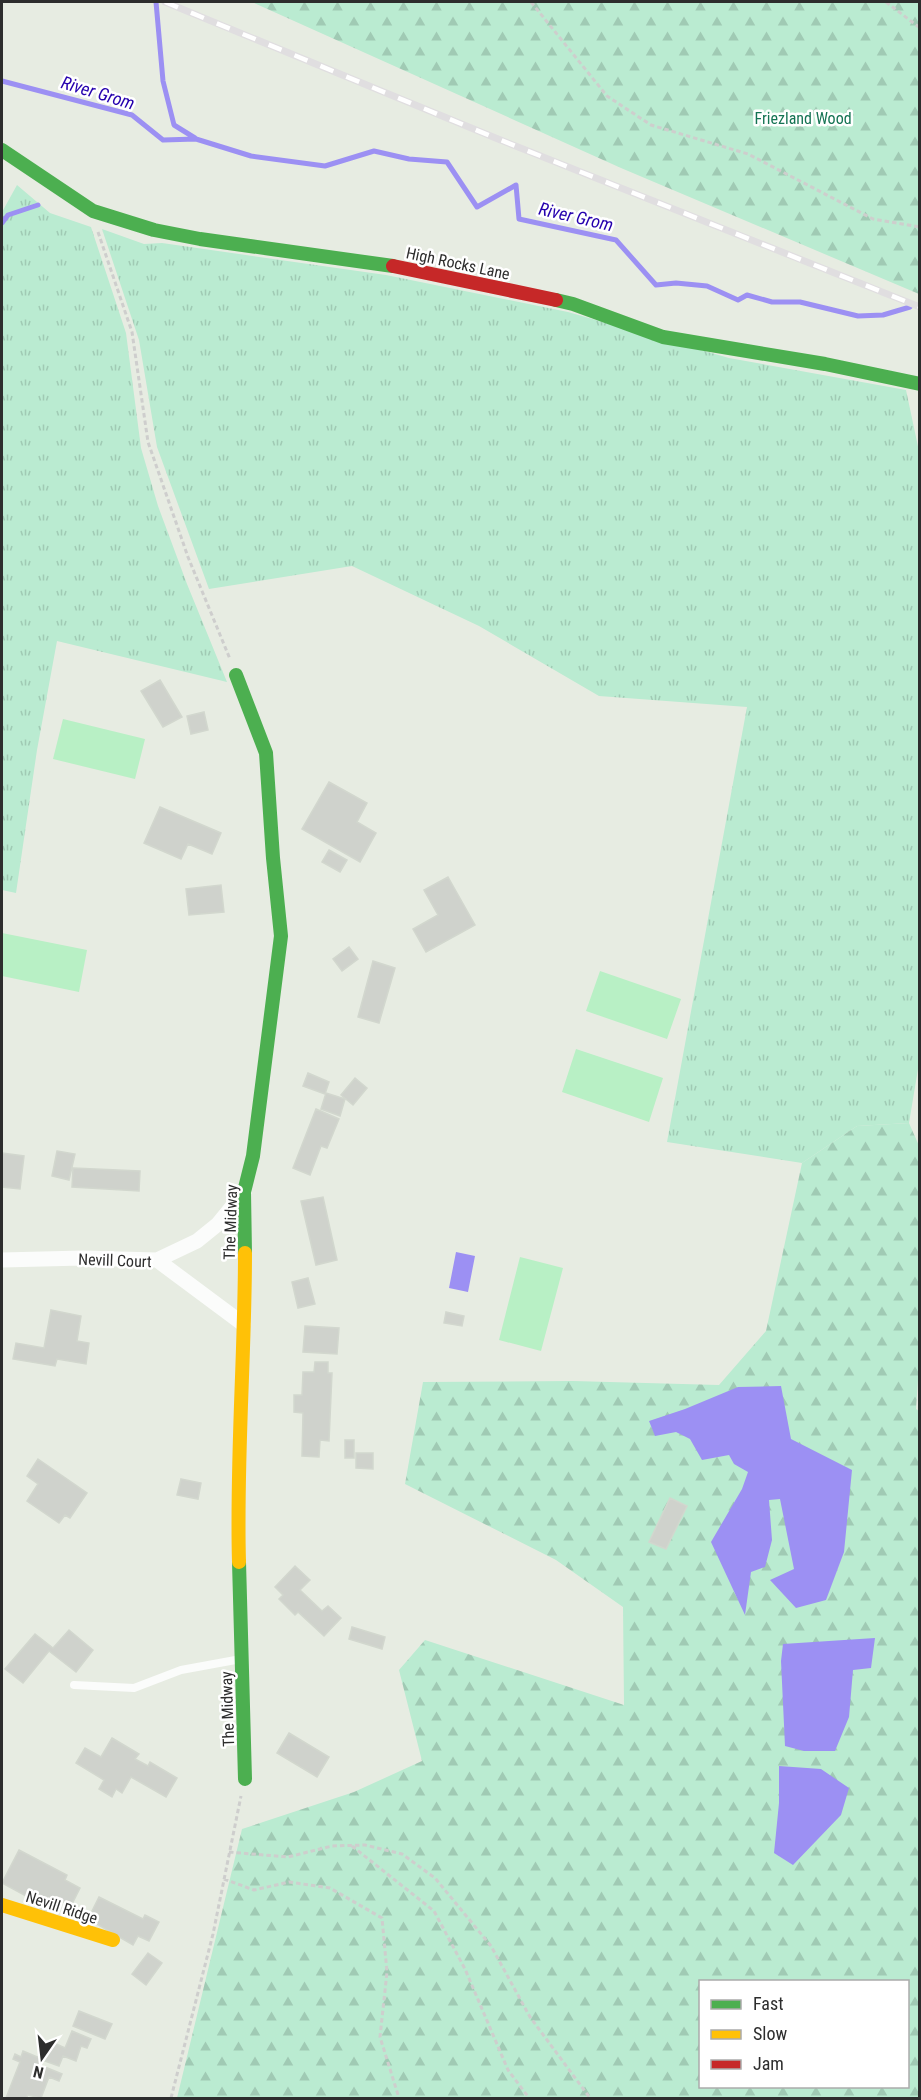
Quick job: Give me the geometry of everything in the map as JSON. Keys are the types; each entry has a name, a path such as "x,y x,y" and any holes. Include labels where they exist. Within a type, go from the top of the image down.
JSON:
{"street":[{"name":"High Rocks Lane","path":"2,150 93,211 166,232 411,270 573,304 663,337 825,364 920,384"},
{"name":"The Midway","path":"236,675 266,753 281,936 253,1156 244,1192 238,1524 245,1779"},
{"path":"158,1260 197,1241 218,1224 244,1192"},
{"name":"Nevill Court","path":"2,1260 83,1258 158,1260 243,1324"},
{"name":"Nevill Ridge","path":"2,1905 113,1940"}],"lane":[{"path":"74,1685 134,1688 181,1670 242,1658"}],"path":[{"path":"531,2 608,96 651,125 748,154 873,219 920,227"},
{"path":"886,2 920,28"},
{"path":"93,211 99,236 132,332 148,442 188,557 236,675"},
{"path":"171,2098 213,1934 245,1779"},
{"path":"351,1845 434,1911 465,1969 508,2070 529,2098"},
{"path":"230,1852 288,1857 332,1846 365,1845 402,1854 435,1878 490,1946 530,2017 590,2098"},
{"path":"224,1879 254,1890 289,1882 330,1888 382,1918 387,1972 380,2037 399,2098"}],"green space":[{"name":"Friezland Wood","path":"252,2 919,2 919,294 621,168"},
{"path":"17,185 50,213 91,227 126,333 141,448 158,506 227,682 57,641 37,750 16,893 2,890 2,212"},
{"path":"102,229 144,244 162,243 386,275 568,312 729,358 906,390 920,456 920,1057 909,1123 857,1126 802,1163 667,1142 747,707 599,696 479,626 352,566 209,589 157,447 139,340"},
{"path":"63,719 145,739 135,779 53,759"},
{"path":"2,933 87,950 79,992 2,976"},
{"path":"600,971 681,999 667,1039 586,1011"},
{"path":"576,1049 663,1078 649,1122 562,1092"},
{"path":"909,1123 920,1148 920,1351 916,1409 920,1412 919,2098 177,2098 242,1829 354,1792 422,1761 399,1670 425,1640 624,1705 623,1607 556,1560 405,1484 423,1382 573,1381 719,1385 766,1331 802,1163 857,1126"},
{"path":"520,1257 563,1268 541,1351 499,1340"}],"shaded area":[{"path":"456,1252 475,1256 468,1292 449,1288"},
{"path":"781,1386 791,1439 852,1470 844,1552 826,1600 796,1608 770,1580 794,1569 780,1499 769,1500 772,1540 765,1567 751,1572 745,1615 711,1542 742,1489 748,1472 734,1464 729,1455 702,1460 690,1439 676,1432 655,1436 649,1421 738,1387"},
{"path":"875,1638 871,1668 853,1670 849,1717 835,1751 804,1751 785,1746 781,1661 783,1644"},
{"path":"779,1766 821,1769 849,1788 841,1815 793,1865 774,1853 779,1803"}],"building":[{"path":"160,680 182,717 163,727 141,691"},
{"path":"204,712 208,730 191,734 187,716"},
{"path":"329,782 367,803 357,822 376,833 360,862 302,829"},
{"path":"160,807 221,833 212,854 188,844 181,859 144,843"},
{"path":"329,850 347,860 340,872 322,862"},
{"path":"448,877 475,925 426,952 413,929 438,915 424,890"},
{"path":"221,885 224,912 189,915 186,889"},
{"path":"349,947 358,959 342,971 333,959"},
{"path":"373,961 395,968 379,1023 358,1017"},
{"path":"308,1073 329,1082 325,1094 303,1086"},
{"path":"355,1078 367,1088 353,1105 341,1095"},
{"path":"326,1093 345,1099 340,1116 321,1109"},
{"path":"316,1109 339,1119 327,1148 321,1146 310,1175 293,1168"},
{"path":"57,1151 75,1154 69,1180 52,1176"},
{"path":"2,1153 24,1156 20,1189 2,1187"},
{"path":"73,1168 140,1171 139,1191 72,1187"},
{"path":"323,1197 337,1260 316,1265 301,1201"},
{"path":"308,1278 315,1304 298,1308 292,1282"},
{"path":"51,1310 81,1316 77,1341 89,1343 86,1364 57,1359 55,1366 13,1359 16,1343 44,1348"},
{"path":"446,1312 464,1316 462,1326 444,1323"},
{"path":"305,1326 339,1328 337,1354 303,1352"},
{"path":"315,1362 328,1362 328,1373 332,1373 329,1441 320,1440 319,1457 302,1456 303,1413 294,1412 294,1395 302,1395 303,1372 314,1372"},
{"path":"345,1440 354,1440 354,1458 345,1458"},
{"path":"356,1453 373,1453 373,1469 356,1468"},
{"path":"38,1459 87,1493 70,1518 65,1515 59,1523 27,1501 38,1484 27,1476"},
{"path":"181,1479 201,1483 198,1499 177,1495"},
{"path":"670,1498 687,1506 666,1549 649,1542"},
{"path":"295,1566 310,1580 300,1590 322,1611 328,1606 341,1618 324,1636 298,1612 295,1615 279,1599 283,1595 275,1587"},
{"path":"352,1627 385,1637 382,1649 349,1639"},
{"path":"69,1630 93,1650 76,1672 49,1651 23,1683 5,1669 35,1634 53,1648"},
{"path":"289,1733 329,1757 317,1777 277,1753"},
{"path":"112,1738 139,1754 135,1759 148,1766 150,1762 177,1778 166,1797 131,1777 122,1793 116,1789 112,1797 99,1789 104,1780 76,1763 85,1748 101,1757"},
{"path":"19,1850 67,1875 65,1880 80,1888 71,1906 54,1897 46,1911 26,1901 28,1897 2,1883"},
{"path":"99,1897 143,1919 145,1915 159,1922 149,1941 138,1936 133,1945 88,1919"},
{"path":"148,1953 162,1963 146,1985 132,1974"},
{"path":"79,2011 112,2024 105,2039 73,2026"},
{"path":"72,2031 91,2039 87,2048 81,2046 76,2061 63,2056 59,2066 45,2061 52,2042 65,2048"},
{"path":"23,2051 42,2059 40,2065 62,2074 59,2081 49,2077 41,2098 28,2095 26,2098 6,2098 20,2062 13,2059 15,2054 21,2057"}],"waterway":[{"path":"156,2 163,81 174,125 195,138"},
{"name":"River Grom","path":"2,81 132,115 163,140 196,139 251,156 325,166 374,151 409,159 447,162 477,207 516,185 519,219 616,240 656,285 676,283 707,286 738,300 747,295 772,302 800,302 858,316 883,315 910,307"},
{"path":"2,223 8,215 38,205"}],"railway":[{"path":"165,2 498,139 920,307"}],"traffic: fast":[{"path":"2,150 93,211 154,230 200,239 393,266"},
{"path":"556,300 663,337 825,364 920,384"},
{"path":"236,675 266,753 281,936 253,1156 244,1192 245,1253"},
{"path":"239,1562 245,1779"}],"traffic: slow":[{"path":"239,1562 245,1253"},
{"path":"2,1905 113,1940"}],"traffic: jam":[{"path":"393,266 556,300"}]}
